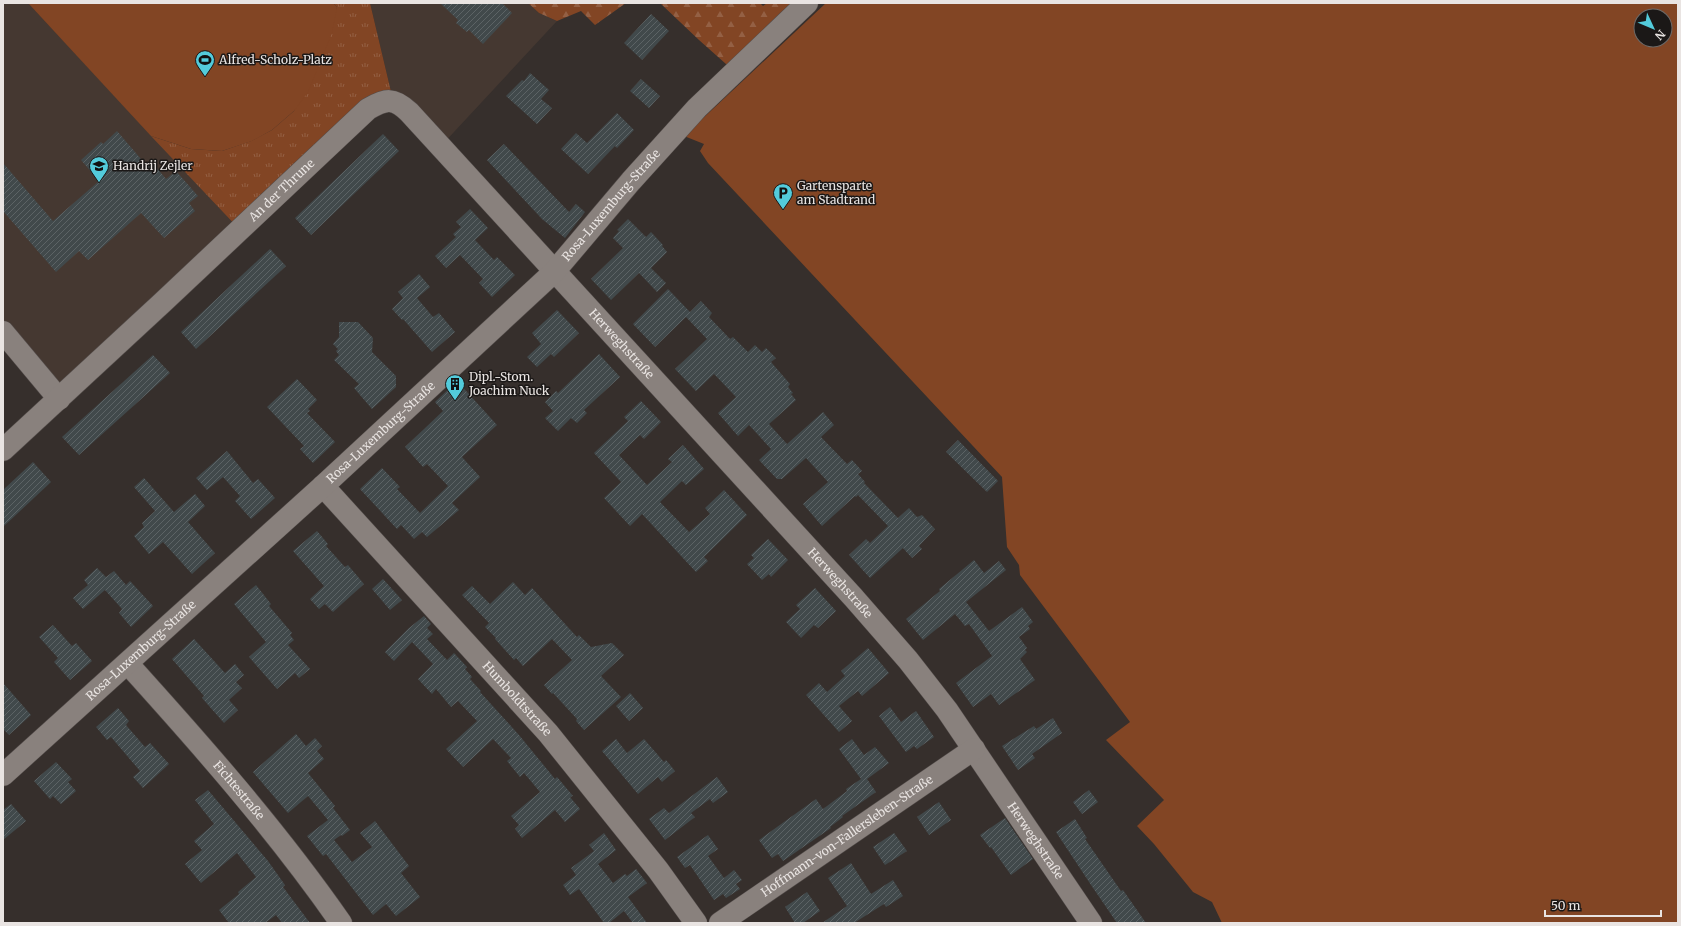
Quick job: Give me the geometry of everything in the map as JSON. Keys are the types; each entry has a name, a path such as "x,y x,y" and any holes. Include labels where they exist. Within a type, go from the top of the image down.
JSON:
{"street":[{"name":"Rosa-Luxemburg-Straße","path":"3,775 128,664 323,486 554,272 631,181 697,108 808,3"},
{"name":"An der Thrune","path":"3,450 368,109 380,102 393,100 406,109 554,272"},
{"name":"Herweghstraße","path":"554,272 858,603 911,664 947,710 1091,923"},
{"path":"3,332 59,399"},
{"name":"Humboldtstraße","path":"323,486 548,733 658,870 696,923"},
{"name":"Fichtestraße","path":"128,664 225,773 324,898 341,923"},
{"name":"Hoffmann-von-Fallersleben-Straße","path":"720,923 974,749"}],"shaded area":[{"name":"Handrij Zejler","path":"3,3 28,3 240,230 59,398 3,332"},
{"path":"370,3 528,3 539,13 557,21 441,146 393,100"}],"green space":[{"name":"Alfred-Scholz-Platz","path":"28,3 333,3 337,7 332,33 308,92 294,111 272,130 252,141 222,151 191,149 151,136"},
{"path":"333,3 370,3 393,100 240,230 151,136 191,149 222,151 251,141 272,130 294,111 337,7"},
{"path":"528,3 626,3 595,25 581,11 557,21 539,13"},
{"path":"660,3 760,3 763,6 767,3 807,3 735,72"},
{"path":"826,3 1678,3 1678,923 1222,923 1212,902 1193,892 1154,844 1137,826 1164,800 1106,740 1130,722 1020,575 1019,565 1007,547 1002,477 708,163 700,151 704,144 684,136"}],"building":[{"path":"440,3 502,3 512,13 483,44 469,30 467,32 456,23 458,20"},
{"path":"651,14 669,31 642,60 624,43"},
{"path":"530,73 549,90 541,99 552,108 537,124 506,96 522,80 524,81"},
{"path":"641,79 660,96 649,108 630,91"},
{"path":"617,113 634,130 617,148 615,146 588,174 561,149 576,133 587,143"},
{"path":"117,131 147,166 152,162 166,179 176,171 198,196 189,203 195,211 164,238 141,213 88,260 79,251 56,272 3,211 3,163 53,221 99,181 81,160 101,142 103,144"},
{"path":"383,134 399,151 311,235 295,218"},
{"path":"504,144 569,212 576,204 585,212 565,238 542,219 487,160"},
{"path":"470,209 488,228 475,240 494,260 497,257 515,275 492,297 479,283 483,279 460,255 446,268 435,256 456,237 453,234 461,227 456,222"},
{"path":"628,219 646,237 651,232 663,245 662,246 667,252 651,268 666,283 657,292 639,273 611,300 591,279 623,248 613,238 619,231 617,230"},
{"path":"270,249 286,266 196,349 181,332"},
{"path":"419,274 430,287 417,298 433,317 439,313 455,332 432,352 403,319 402,320 392,309 403,298 398,292"},
{"path":"668,289 690,312 701,301 712,313 709,317 730,339 733,337 748,352 755,345 762,352 766,348 776,358 771,362 790,384 788,387 796,400 769,424 787,444 823,412 834,425 821,437 847,464 852,460 862,471 858,474 865,482 864,483 898,518 909,508 917,517 922,515 935,529 919,546 922,549 912,558 903,548 870,578 849,555 866,539 870,543 888,526 858,495 822,526 803,504 828,482 806,458 782,479 777,479 759,460 771,449 749,425 738,436 718,413 736,397 714,374 696,391 675,369 707,339 686,317 655,347 633,324"},
{"path":"557,310 579,333 554,357 551,354 537,367 527,357 541,344 532,333"},
{"path":"339,322 358,322 373,338 372,352 396,376 396,387 372,409 354,388 359,384 334,360 339,355 336,351 338,349 333,344 339,337"},
{"path":"599,354 620,377 584,410 587,413 577,423 571,418 558,431 545,418 553,411 545,402 556,391 558,393"},
{"path":"153,355 170,373 79,455 62,437"},
{"path":"297,379 317,400 308,409 310,411 307,413 335,442 313,463 300,449 304,446 267,407"},
{"path":"457,381 497,425 462,457 480,477 452,503 459,510 427,537 422,532 414,539 401,525 397,529 360,489 382,468 400,487 397,489 420,513 448,486 427,464 423,467 405,447 443,411 435,402"},
{"path":"641,401 661,422 644,439 640,435 619,455 647,485 672,462 668,459 683,445 704,469 686,485 682,481 660,502 689,532 710,514 705,508 724,490 747,515 704,557 708,561 696,572 642,514 630,526 604,498 621,482 594,453 628,421 624,417"},
{"path":"958,440 998,481 987,492 946,452"},
{"path":"227,451 253,483 258,479 275,498 251,519 235,501 240,496 223,477 207,490 196,478"},
{"path":"33,462 51,482 3,527 3,490"},
{"path":"144,478 174,512 195,494 205,506 188,522 215,553 192,574 163,542 149,554 134,536 144,527 142,523 155,511 134,487"},
{"path":"317,531 328,544 326,546 345,567 348,565 364,584 333,612 325,604 319,609 310,599 324,586 293,551"},
{"path":"768,539 788,560 771,577 769,574 762,580 747,564 754,558 751,555"},
{"path":"974,560 984,573 999,561 1006,570 966,602 989,631 1022,607 1033,622 1028,626 1030,629 1019,637 1027,648 1025,650 1027,652 1020,659 1035,680 999,705 991,694 973,707 956,683 992,656 969,624 965,626 955,614 923,640 906,619"},
{"path":"97,568 106,577 114,571 126,585 130,581 153,606 131,627 119,613 122,609 105,590 83,609 73,598 88,585 84,580"},
{"path":"383,579 402,600 390,610 372,589"},
{"path":"513,582 525,595 532,588 577,637 579,635 591,647 612,643 624,655 601,676 621,697 584,730 576,721 577,719 544,685 572,660 552,639 523,666 516,658 514,660 495,639 496,638 485,627 489,623 462,595 472,586 490,604"},
{"path":"256,585 271,604 269,606 292,633 290,635 294,640 288,645 310,669 299,678 295,673 277,689 249,657 266,642 234,604"},
{"path":"815,588 836,611 818,628 814,625 801,638 786,622 800,609 796,605"},
{"path":"424,616 431,624 427,628 433,634 427,639 447,660 454,653 467,667 465,669 472,677 470,679 481,691 480,692 519,735 555,779 557,777 573,796 570,797 580,809 565,822 555,810 522,838 515,829 519,825 511,816 540,792 524,773 520,777 507,761 511,758 493,739 463,767 446,749 477,721 458,701 451,707 436,689 432,694 418,679 433,664 412,642 394,661 385,652 409,628"},
{"path":"53,625 72,646 76,643 92,661 70,680 54,662 58,658 39,637"},
{"path":"194,639 225,673 235,664 244,675 236,682 242,688 229,700 238,710 224,723 202,698 204,696 172,659"},
{"path":"868,648 889,673 862,696 858,691 839,706 852,721 839,732 806,695 819,683 827,692 845,676 841,671"},
{"path":"3,683 31,715 9,735 3,729"},
{"path":"630,693 643,708 629,721 616,706"},
{"path":"890,707 901,722 916,711 934,737 917,749 914,746 906,752 879,716"},
{"path":"118,708 129,721 126,725 145,747 150,743 169,764 143,788 133,777 140,771 111,737 107,740 96,727"},
{"path":"1053,718 1062,733 1032,754 1035,758 1018,770 1002,746 1034,726 1036,729"},
{"path":"296,734 306,746 315,738 322,746 317,751 324,759 308,773 335,806 333,808 350,830 334,840 352,862 372,847 360,833 375,821 409,866 401,873 420,897 396,916 386,904 373,915 326,854 323,856 307,836 328,820 308,796 288,813 253,772"},
{"path":"616,739 627,753 644,739 664,762 666,760 675,771 662,782 658,777 638,794 602,751"},
{"path":"852,739 864,755 875,747 889,763 867,779 876,792 842,816 843,817 830,827 831,828 783,861 778,854 772,858 759,840 816,799 823,809 847,791 846,789 861,779 839,749"},
{"path":"56,762 72,779 68,782 76,791 61,804 53,796 50,799 34,781"},
{"path":"717,777 728,792 713,803 710,799 691,813 695,817 665,840 649,819 664,808 669,813"},
{"path":"208,790 268,861 285,885 283,887 310,923 282,923 276,915 265,923 229,923 219,910 239,894 238,892 256,877 237,853 201,883 185,864 202,850 194,841 214,824 195,800"},
{"path":"1089,790 1098,802 1082,814 1073,802"},
{"path":"939,802 951,820 929,835 917,817"},
{"path":"11,804 26,821 3,840 3,810"},
{"path":"1005,818 1033,859 1011,875 991,847 990,848 980,835"},
{"path":"1075,819 1087,838 1085,839 1121,891 1123,890 1146,923 1117,923 1091,885 1056,832"},
{"path":"604,833 616,850 598,864 613,883 625,874 627,876 636,869 647,883 628,897 647,923 633,923 624,911 609,923 604,923 579,889 570,895 563,885 576,875 571,868 594,851 589,845"},
{"path":"894,833 907,851 885,865 873,847"},
{"path":"708,835 718,849 708,856 724,878 734,870 742,880 736,884 740,889 726,898 723,894 714,900 690,865 685,868 677,857"},
{"path":"851,863 871,894 893,880 903,896 886,907 884,904 854,923 822,923 847,906 828,878"},
{"path":"807,892 820,911 803,923 795,923 785,907"}],"place":[{"name":"Alfred-Scholz-Platz","path":"205,77"},
{"name":"Handrij Zejler","path":"99,183"},
{"name":"Gartensparte am Stadtrand","path":"783,210"},
{"name":"Dipl.-Stom. Joachim Nuck","path":"455,401"}]}
